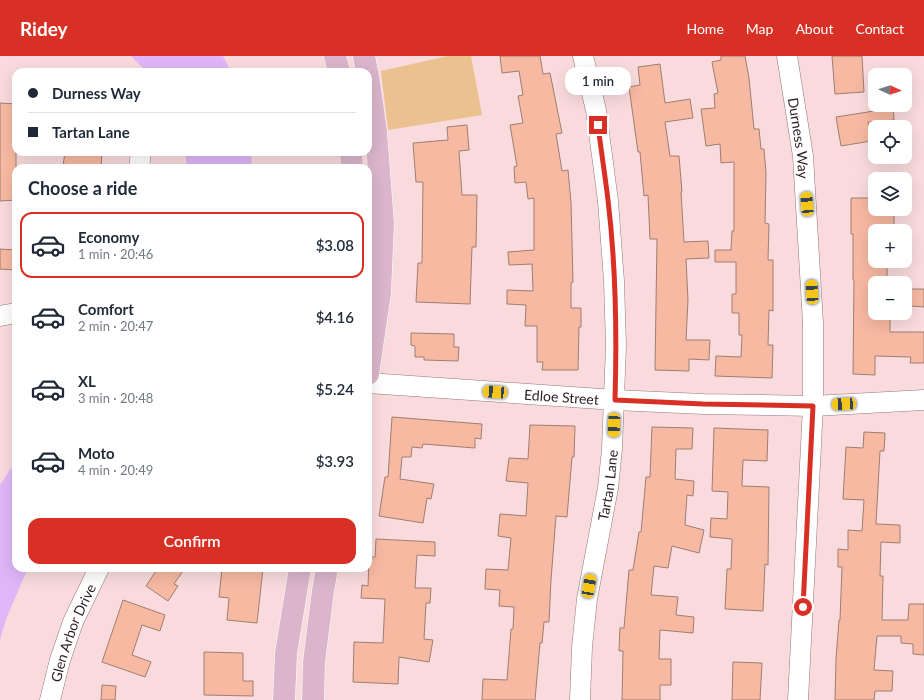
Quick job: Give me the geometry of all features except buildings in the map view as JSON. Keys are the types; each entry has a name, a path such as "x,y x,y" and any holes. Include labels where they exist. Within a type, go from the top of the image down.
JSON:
{"main road":[{"path":"335,56 338,68"},
{"path":"364,56 367,68"},
{"path":"372,131 383,224 380,293 372,347"},
{"path":"284,700 286,653 299,572"},
{"path":"313,700 314,662 326,572"}],"street":[{"name":"Tartan Lane","path":"580,700 582,647 587,599 608,488 612,449 616,346 614,281 608,201 596,110 583,56"},
{"name":"Durness Way","path":"787,56 803,156 813,323 813,406 798,700"},
{"path":"0,316 12,314"},
{"name":"Edloe Street","path":"372,383 615,400 703,404 813,406 924,400"},
{"name":"Glen Arbor Drive","path":"50,700 60,660 73,622 98,572"}],"shaded area":[{"path":"131,56 223,56 229,68 143,68"},
{"path":"448,56 471,56 482,115 388,130 381,71"},
{"path":"186,156 251,156 252,164 186,164"},
{"path":"12,467 12,572 26,572 6,619 0,640 0,485"}],"route":[{"path":"598,125 608,201 614,281 616,346 615,400 703,404 813,406 803,607"}]}
